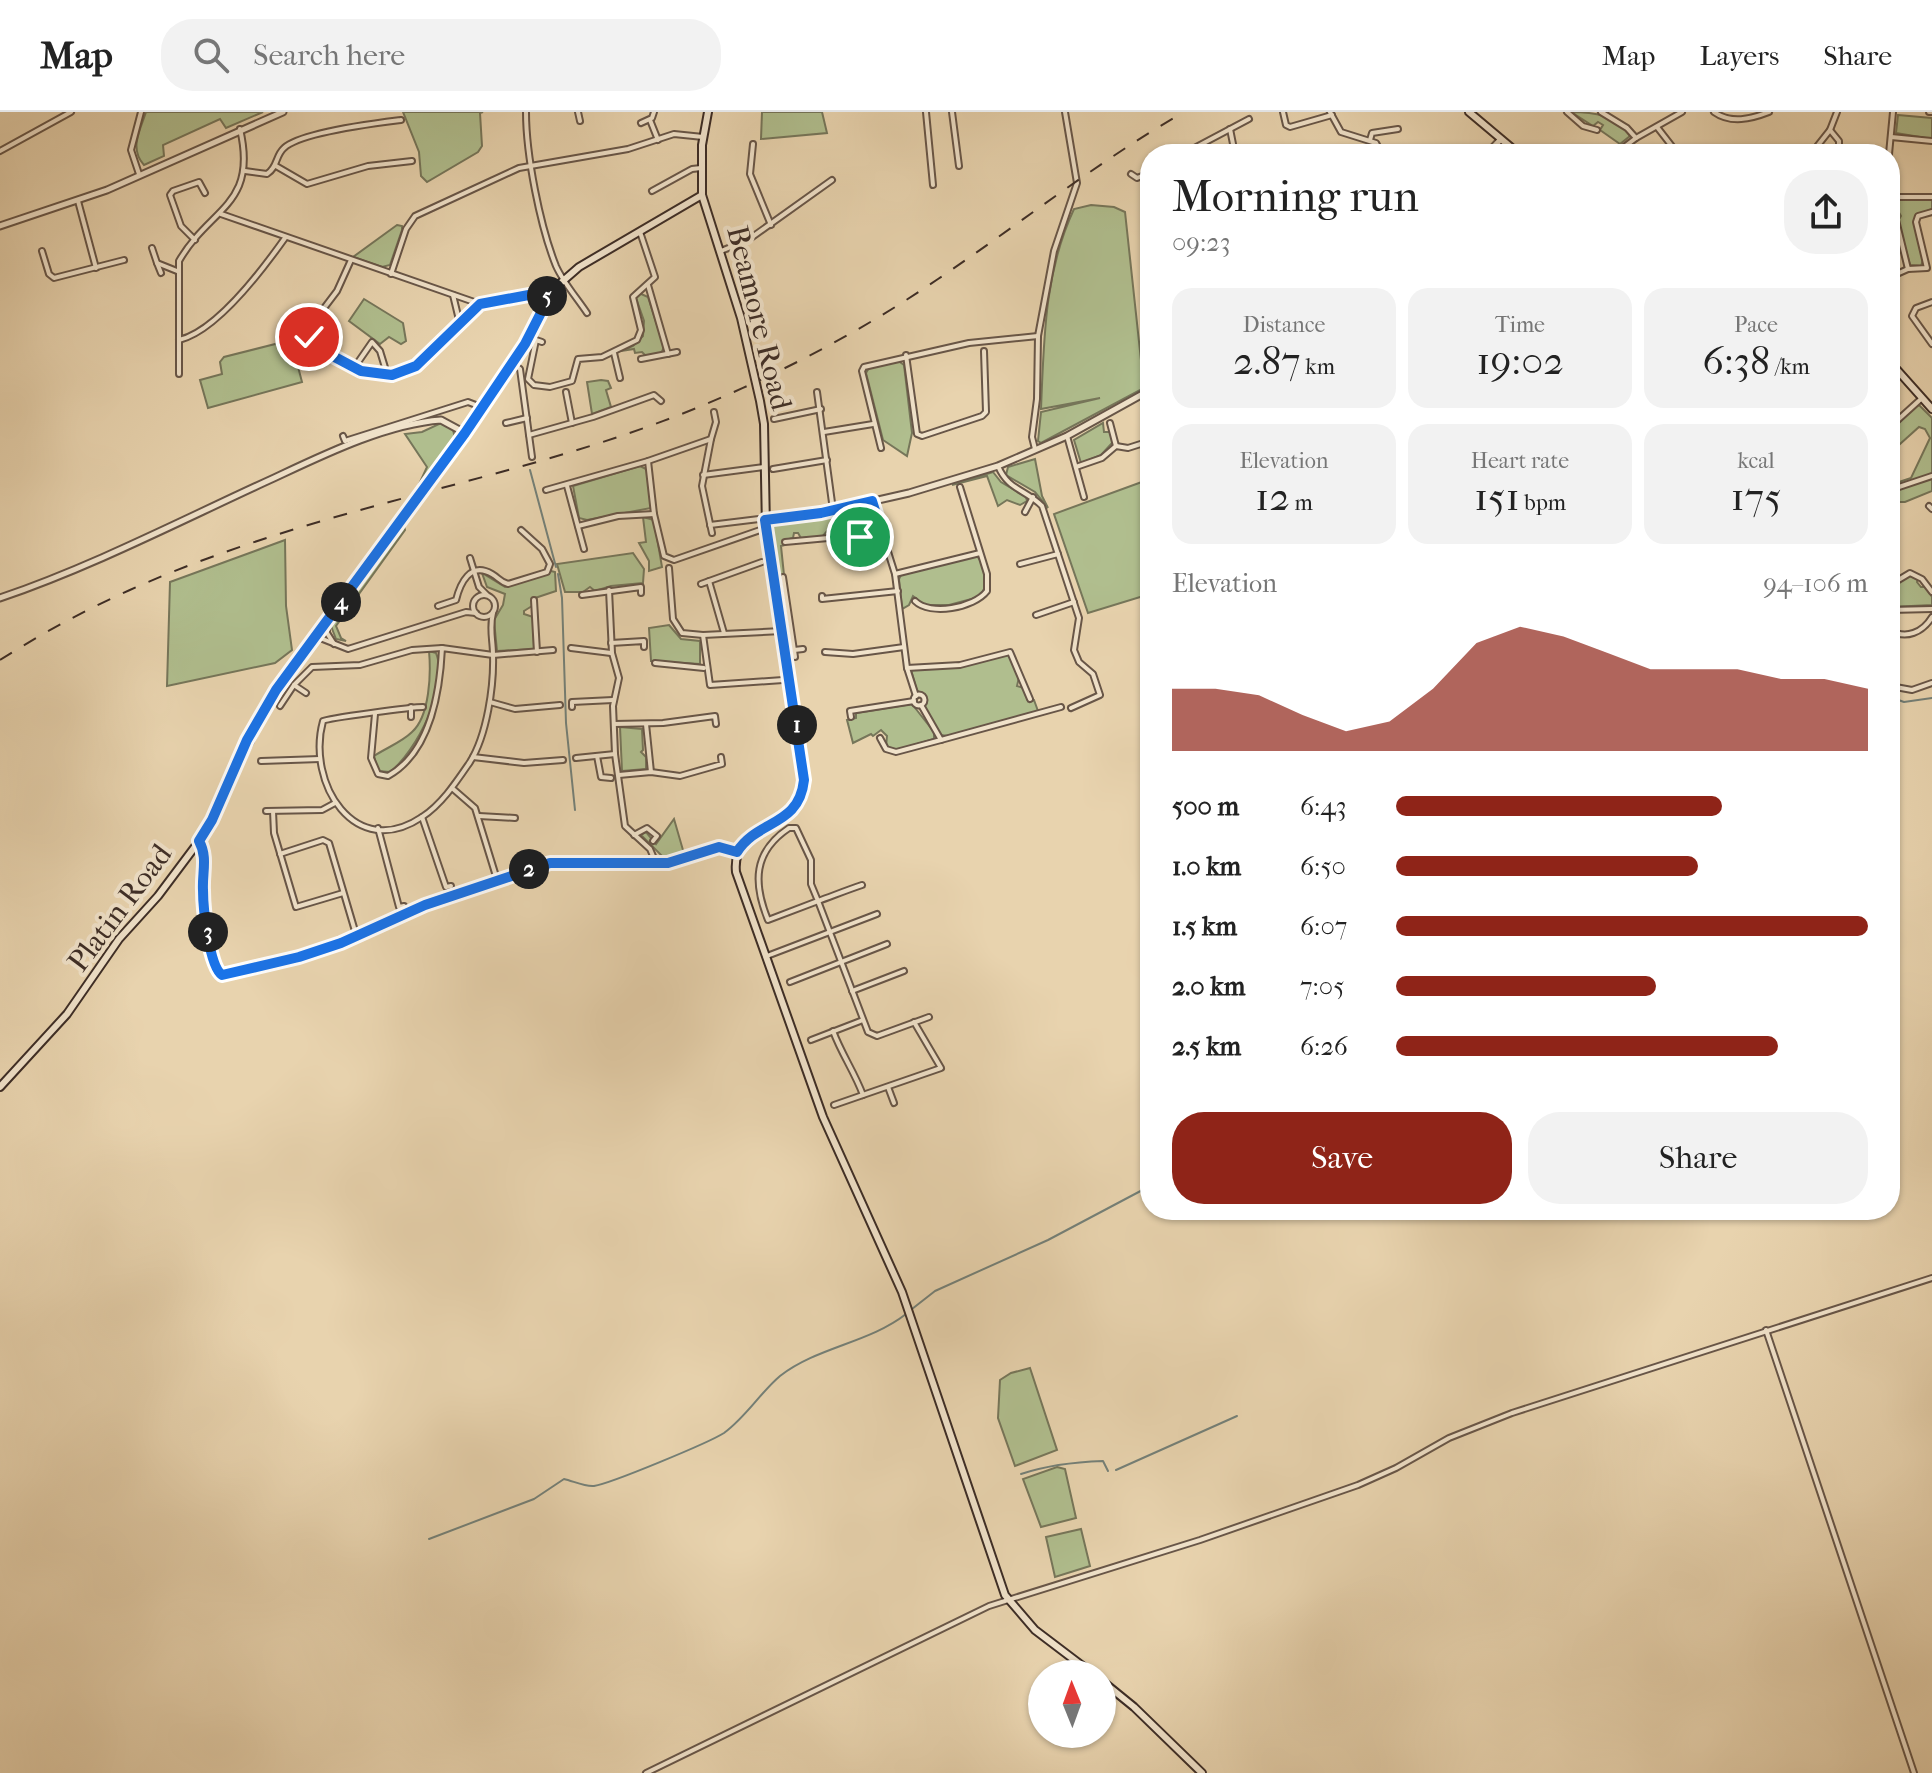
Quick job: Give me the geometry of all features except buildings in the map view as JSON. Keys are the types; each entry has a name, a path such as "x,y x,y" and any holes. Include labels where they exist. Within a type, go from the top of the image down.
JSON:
{"main road":[{"name":"Beamore Road","path":"708,112 703,137 702,195 741,318 760,401 764,424 763,523 803,762 803,789 793,811 748,838 737,852"},
{"path":"1469,112 1507,144"},
{"name":"Platin Road","path":"0,1087 67,1014 119,939 158,896 199,841 272,697 465,433 563,278 702,195"},
{"path":"1900,373 1932,409"},
{"path":"737,852 736,872 823,1117 902,1292 1007,1599 1035,1630 1075,1660"},
{"path":"1116,1692 1202,1773"}],"street":[{"path":"0,151 71,112"},
{"path":"139,174 131,150 141,112"},
{"path":"0,226 78,201 283,112"},
{"path":"526,112 531,165 551,251 563,278 587,313"},
{"path":"578,112 580,121"},
{"path":"641,123 650,120 654,112"},
{"path":"926,112 933,185"},
{"path":"952,112 959,166"},
{"path":"1035,450 1038,336 1054,251 1077,183 1065,112"},
{"path":"1283,112 1286,125 1290,127 1331,114 1341,132 1375,144"},
{"path":"1567,112 1583,126 1597,130"},
{"path":"1601,112 1627,128 1636,138"},
{"path":"1628,144 1682,112"},
{"path":"1714,112 1728,119 1740,120 1769,112"},
{"path":"1819,144 1830,130 1837,112"},
{"path":"1890,144 1893,112"},
{"path":"1202,144 1249,119"},
{"path":"245,171 263,174 276,166 281,151 291,143 361,124 401,120"},
{"path":"650,120 658,140"},
{"path":"1657,127 1670,144"},
{"path":"179,374 179,261 235,195 245,171 240,129"},
{"path":"1230,129 1233,144"},
{"path":"1370,140 1372,133 1398,129"},
{"path":"1830,130 1839,144"},
{"path":"391,274 406,229 415,216 519,168 601,155 679,134 703,137"},
{"path":"1891,137 1932,141"},
{"path":"1496,144 1501,139"},
{"path":"753,144 750,174 771,225"},
{"path":"276,166 307,184 368,166 412,161"},
{"path":"652,191 692,169 701,168"},
{"path":"1131,174 1140,177"},
{"path":"720,251 734,247 771,225 832,180"},
{"path":"195,240 181,226 170,195 173,191 199,182 205,193"},
{"path":"1900,197 1932,197"},
{"path":"78,201 96,268"},
{"path":"1900,273 1930,268 1916,222 1918,216 1932,212"},
{"path":"221,214 480,304 534,294 549,297"},
{"path":"542,342 536,340 531,356 528,379 534,385 570,383 578,359 602,357 632,344 640,335 633,297 648,285 655,273 640,232"},
{"path":"1900,236 1908,269"},
{"path":"179,340 196,333 245,291 285,238"},
{"path":"152,248 161,273"},
{"path":"42,251 49,274 54,278 124,260"},
{"path":"351,260 337,291 312,324 309,337 329,354 354,368 387,374 416,366 480,304"},
{"path":"157,263 177,271"},
{"path":"648,285 668,354"},
{"path":"453,295 460,324"},
{"path":"1932,302 1916,308 1912,316 1932,344"},
{"path":"881,448 862,371 864,367 969,343 1038,336"},
{"path":"354,368 372,342 380,351 387,374"},
{"path":"906,355 917,434 922,436 986,412 984,351"},
{"path":"614,352 620,378"},
{"path":"641,359 677,352"},
{"path":"512,363 520,369 532,457"},
{"path":"566,392 572,423"},
{"path":"817,392 833,510"},
{"path":"529,435 654,395 658,395 661,401"},
{"path":"709,525 763,523 919,491 998,466 1067,436 1140,396"},
{"path":"1900,418 1922,398"},
{"path":"0,598 82,565 318,457 468,402 481,407"},
{"path":"774,419 821,409"},
{"path":"712,533 702,493 703,475 716,422 714,412"},
{"path":"506,423 527,418"},
{"path":"343,436 345,441 406,424 441,420 465,433"},
{"path":"1110,423 1116,446"},
{"path":"824,432 874,424"},
{"path":"1067,436 1084,497"},
{"path":"546,490 648,461 711,439"},
{"path":"1116,446 1128,448 1140,444"},
{"path":"1076,467 1102,458 1116,446"},
{"path":"773,469 827,460"},
{"path":"648,461 654,514 663,553 670,560 763,523"},
{"path":"998,466 1005,482 1033,497 1042,506 1074,602 1079,623 1074,650 1079,662 1093,674 1100,692 1098,698 1071,708"},
{"path":"703,475 764,467"},
{"path":"1900,487 1932,476"},
{"path":"567,486 584,549"},
{"path":"915,601 921,606 946,608 984,596 989,579 960,487"},
{"path":"1025,512 1033,497"},
{"path":"872,501 895,574 907,668 915,698 941,740"},
{"path":"578,526 618,516 654,514"},
{"path":"438,606 456,600 463,579 474,572 489,572 503,584 508,584 547,572 550,564 542,549 521,530"},
{"path":"785,542 796,537 882,533"},
{"path":"895,574 980,553"},
{"path":"1020,564 1058,554"},
{"path":"423,707 326,718 322,725 320,759 325,785 335,803 354,821 378,828 399,827 422,817 452,788 473,757 490,702 493,655 490,624 494,601 479,587 470,558"},
{"path":"701,584 762,562"},
{"path":"669,568 676,628 686,634 782,631"},
{"path":"1900,579 1910,573 1922,579 1932,592"},
{"path":"783,577 795,657"},
{"path":"709,581 724,633"},
{"path":"774,587 784,585"},
{"path":"466,612 477,598 479,587"},
{"path":"582,595 641,587 641,593"},
{"path":"609,590 612,653 619,678 614,700 615,754 625,826 650,849 656,863"},
{"path":"822,596 822,599 898,591"},
{"path":"477,598 487,595"},
{"path":"534,600 537,652"},
{"path":"1036,615 1074,602"},
{"path":"473,605 476,613"},
{"path":"1900,610 1932,609"},
{"path":"315,636 335,646 351,648 466,612 484,617 490,624"},
{"path":"525,612 535,612"},
{"path":"484,617 493,613"},
{"path":"1900,634 1915,633 1927,626 1932,617"},
{"path":"327,619 327,633 335,646"},
{"path":"703,635 707,680 713,686 783,680"},
{"path":"611,643 644,641 644,647"},
{"path":"825,652 839,656 904,647"},
{"path":"280,706 308,670 321,665 354,666 412,650 442,648 493,655 553,650"},
{"path":"375,714 371,758 378,774 388,776 410,755 429,721 439,687 442,648"},
{"path":"571,648 612,653"},
{"path":"794,650 803,649"},
{"path":"907,668 960,665 1007,652 1014,655 1030,699"},
{"path":"655,663 705,668"},
{"path":"1017,683 1023,681"},
{"path":"1900,688 1912,690 1932,683"},
{"path":"294,685 306,693"},
{"path":"851,717 850,711 924,697 921,705"},
{"path":"572,707 572,702 614,700"},
{"path":"490,702 515,709 560,705"},
{"path":"1050,702 1053,709"},
{"path":"411,707 411,717"},
{"path":"880,738 886,749 894,753 1061,707"},
{"path":"613,724 646,724 715,716 716,724"},
{"path":"646,724 651,772"},
{"path":"576,758 615,754"},
{"path":"597,756 601,777 611,778"},
{"path":"473,757 513,763 563,760"},
{"path":"618,776 651,772 680,776 722,764 721,757"},
{"path":"261,761 320,759"},
{"path":"452,788 468,799 479,816 495,873"},
{"path":"266,811 324,810 335,803"},
{"path":"273,811 274,833 296,907 343,893"},
{"path":"479,816 515,818"},
{"path":"422,817 446,887 451,886"},
{"path":"378,828 399,907 404,906"},
{"path":"634,835 647,828 657,836 653,841"},
{"path":"862,885 818,901 768,920 759,892 760,864 771,842 789,828 798,830 811,860 811,884 818,901 842,963 868,1032 877,1036 929,1017"},
{"path":"199,841 204,853 204,910 215,968 218,973 227,975 341,943 425,905 550,863 656,863 685,860 719,847 737,852"},
{"path":"280,854 326,841 355,931"},
{"path":"483,863 492,861"},
{"path":"766,956 877,914"},
{"path":"790,982 887,944"},
{"path":"852,991 904,971"},
{"path":"811,1040 863,1020"},
{"path":"834,1105 941,1068 914,1022"},
{"path":"833,1031 844,1061 852,1066 863,1095"},
{"path":"888,1087 894,1103"},
{"path":"646,1773 1007,1599 1200,1540 1358,1485 1466,1430 1932,1278"},
{"path":"1766,1330 1914,1773"}],"green space":[{"path":"146,112 263,112 226,128 220,119 163,145 164,156 144,165 136,146"},
{"path":"403,112 483,112 480,113 482,146 478,152 427,182 421,176 419,152"},
{"path":"762,112 822,112 827,133 761,139"},
{"path":"1571,112 1611,119 1630,136 1620,144 1600,130 1603,125 1598,122 1593,126"},
{"path":"1898,115 1932,118 1932,139 1896,133"},
{"path":"1900,199 1932,200 1932,209 1917,215 1914,220 1923,260 1921,266 1910,265 1900,228"},
{"path":"1091,205 1114,207 1125,212 1140,351 1140,390 1041,443 1038,441 1041,412 1100,398 1041,409 1051,282 1074,209"},
{"path":"397,225 402,226 402,230 390,265 382,267 353,257"},
{"path":"639,293 648,297 664,347 661,354 646,356 642,352 635,353 634,349 621,351 633,346 643,336 644,321 636,298"},
{"path":"364,299 403,323 406,341 401,344 389,337 380,344 349,321"},
{"path":"291,340 302,382 208,408 200,380 222,374 220,362 224,357"},
{"path":"897,360 904,365 912,433 907,456 883,440 866,373 870,366"},
{"path":"608,381 611,388 606,390 611,407 592,414 587,382"},
{"path":"1919,405 1932,418 1932,491 1900,502 1900,482 1911,478 1930,438 1925,429 1919,427 1900,444 1900,422 1913,407"},
{"path":"441,423 453,429 455,439 419,492 415,493 427,467 405,434 422,432"},
{"path":"1103,423 1104,432 1111,432 1113,442 1101,455 1081,463 1074,440"},
{"path":"1035,459 1042,496 1048,508 1035,492 1006,475 1008,467"},
{"path":"640,466 648,470 651,508 587,520 579,518 573,486"},
{"path":"993,472 1001,482 1026,497 1027,501 1020,505 1007,500 998,506 987,476 952,485"},
{"path":"1140,483 1140,597 1088,613 1054,514"},
{"path":"866,504 876,532 834,536 827,531 822,537 801,538 794,533 793,538 785,540 785,545 781,546 784,575 778,576 770,535 772,521"},
{"path":"643,517 654,520 662,567 649,571 649,561 639,543 646,542"},
{"path":"404,526 405,530 336,626 341,638 346,641 336,639 331,626"},
{"path":"285,540 286,606 292,650 275,663 167,686 170,582"},
{"path":"633,553 644,569 643,583 595,591 590,587 583,592 565,592 557,564"},
{"path":"977,556 986,576 985,587 979,597 949,605 924,605 913,596 909,605 902,609 901,575"},
{"path":"555,572 556,591 532,599 532,606 524,611 524,614 533,617 534,649 497,651 494,620 503,605 505,594 487,587 482,573 505,587"},
{"path":"1905,576 1918,578 1917,582 1921,587 1926,587 1932,597 1932,605 1900,607 1900,581"},
{"path":"669,625 681,639 700,641 700,664 651,661 649,628"},
{"path":"429,651 436,653 439,667 438,683 428,717 400,762 390,772 378,771 374,756 408,736 423,716 429,682"},
{"path":"1008,654 1019,677 1017,686 1024,688 1028,701 1034,700 1038,711 948,736 941,735 925,711 925,695 917,691 911,670 959,667"},
{"path":"912,704 934,732 934,739 893,751 886,747 887,736 881,730 853,743 847,720 856,718 856,713"},
{"path":"620,727 642,729 641,752 646,757 646,769 622,771"},
{"path":"674,819 685,857 665,859 641,835 646,832 656,844"},
{"path":"1030,1368 1057,1450 1015,1466 998,1418 1000,1380 1011,1373"},
{"path":"1057,1467 1065,1469 1076,1518 1041,1527 1023,1479"},
{"path":"1081,1529 1090,1566 1055,1577 1046,1537"}],"waterway":[{"path":"530,470 556,567"},
{"path":"558,574 562,598 566,723 575,810"},
{"path":"1900,701 1932,698"},
{"path":"912,1309 935,1291 1048,1240 1140,1191"},
{"path":"429,1539 534,1499 564,1479 594,1486 715,1438 732,1427 780,1376 795,1366 876,1332 906,1314"},
{"path":"1116,1470 1237,1416"},
{"path":"1021,1474 1062,1464 1103,1461 1108,1471"}],"railway":[{"path":"0,660 80,614 191,565 341,515 587,447 706,404 766,377 854,332 910,297 1090,172 1184,112"}],"route":[{"path":"309,337 329,354 361,371 392,375 416,366 480,304 534,294 549,297 525,344 465,433 292,667 247,740 212,820 199,841 205,857 202,886 204,910 215,968 222,975 299,957 341,943 425,905 550,863 668,863 719,847 729,847 737,852 745,840 793,811 800,799 804,780 765,520 821,513 872,501 882,533 860,537"}]}
